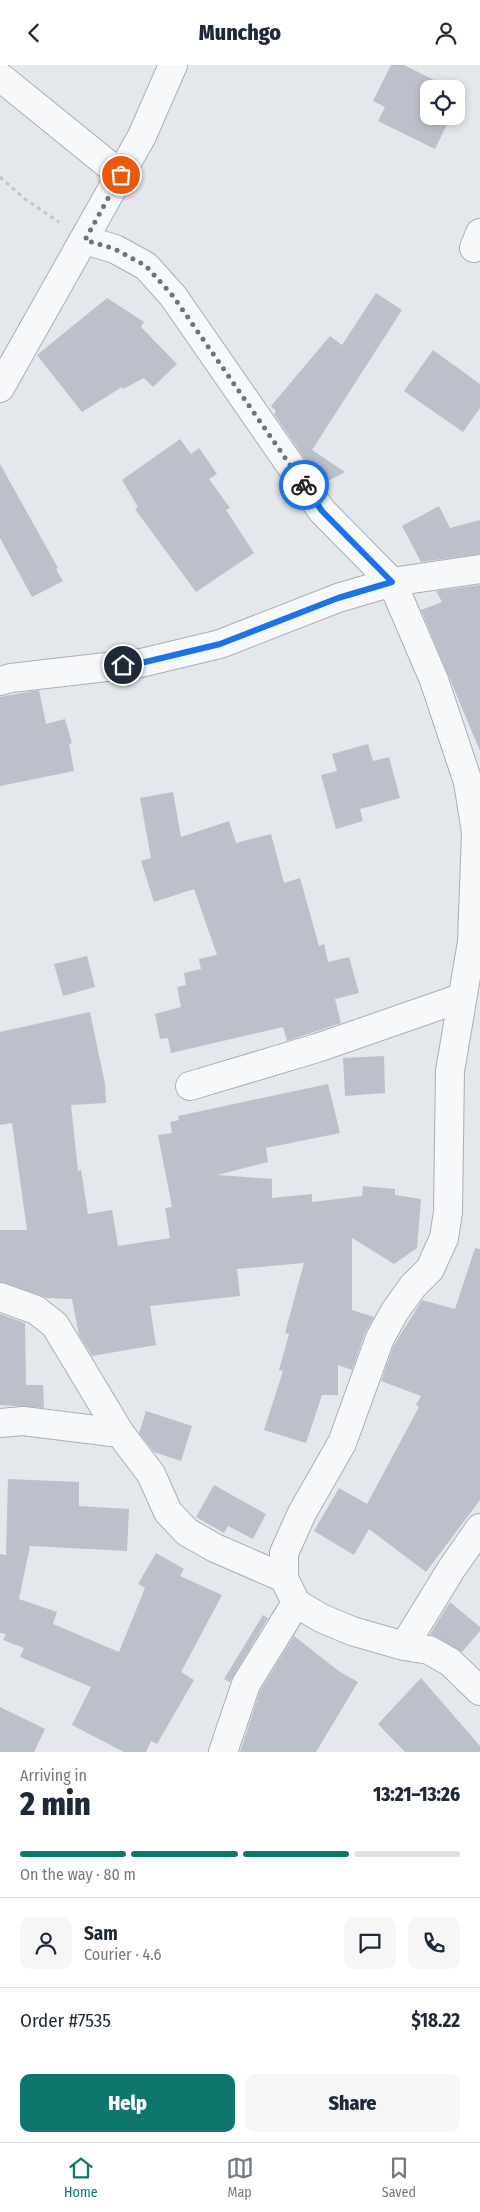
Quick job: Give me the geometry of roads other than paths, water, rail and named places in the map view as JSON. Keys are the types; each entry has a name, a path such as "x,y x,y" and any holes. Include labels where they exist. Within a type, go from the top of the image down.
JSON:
{"street":[{"path":"0,388 121,175 142,136 174,65"},
{"path":"0,77 121,175"},
{"path":"85,240 115,249 146,266 173,296 322,511 392,582 434,680 468,782 476,832 476,942 462,998 450,1071 448,1212 444,1238 430,1269 413,1286 399,1305 380,1338 342,1443 302,1513 284,1553 284,1577 296,1603 320,1618 352,1631 404,1646 429,1650 450,1662 480,1691"},
{"path":"0,681 11,678 141,663 220,644 338,598 392,582 480,569"},
{"path":"190,1086 318,1048 462,998"},
{"path":"0,1297 36,1310 55,1325 120,1433 151,1474 168,1511 187,1532 216,1549 284,1577"},
{"path":"0,1423 23,1421 120,1433"},
{"path":"404,1646 452,1568 480,1528"},
{"path":"222,1752 246,1684 296,1603"}]}
